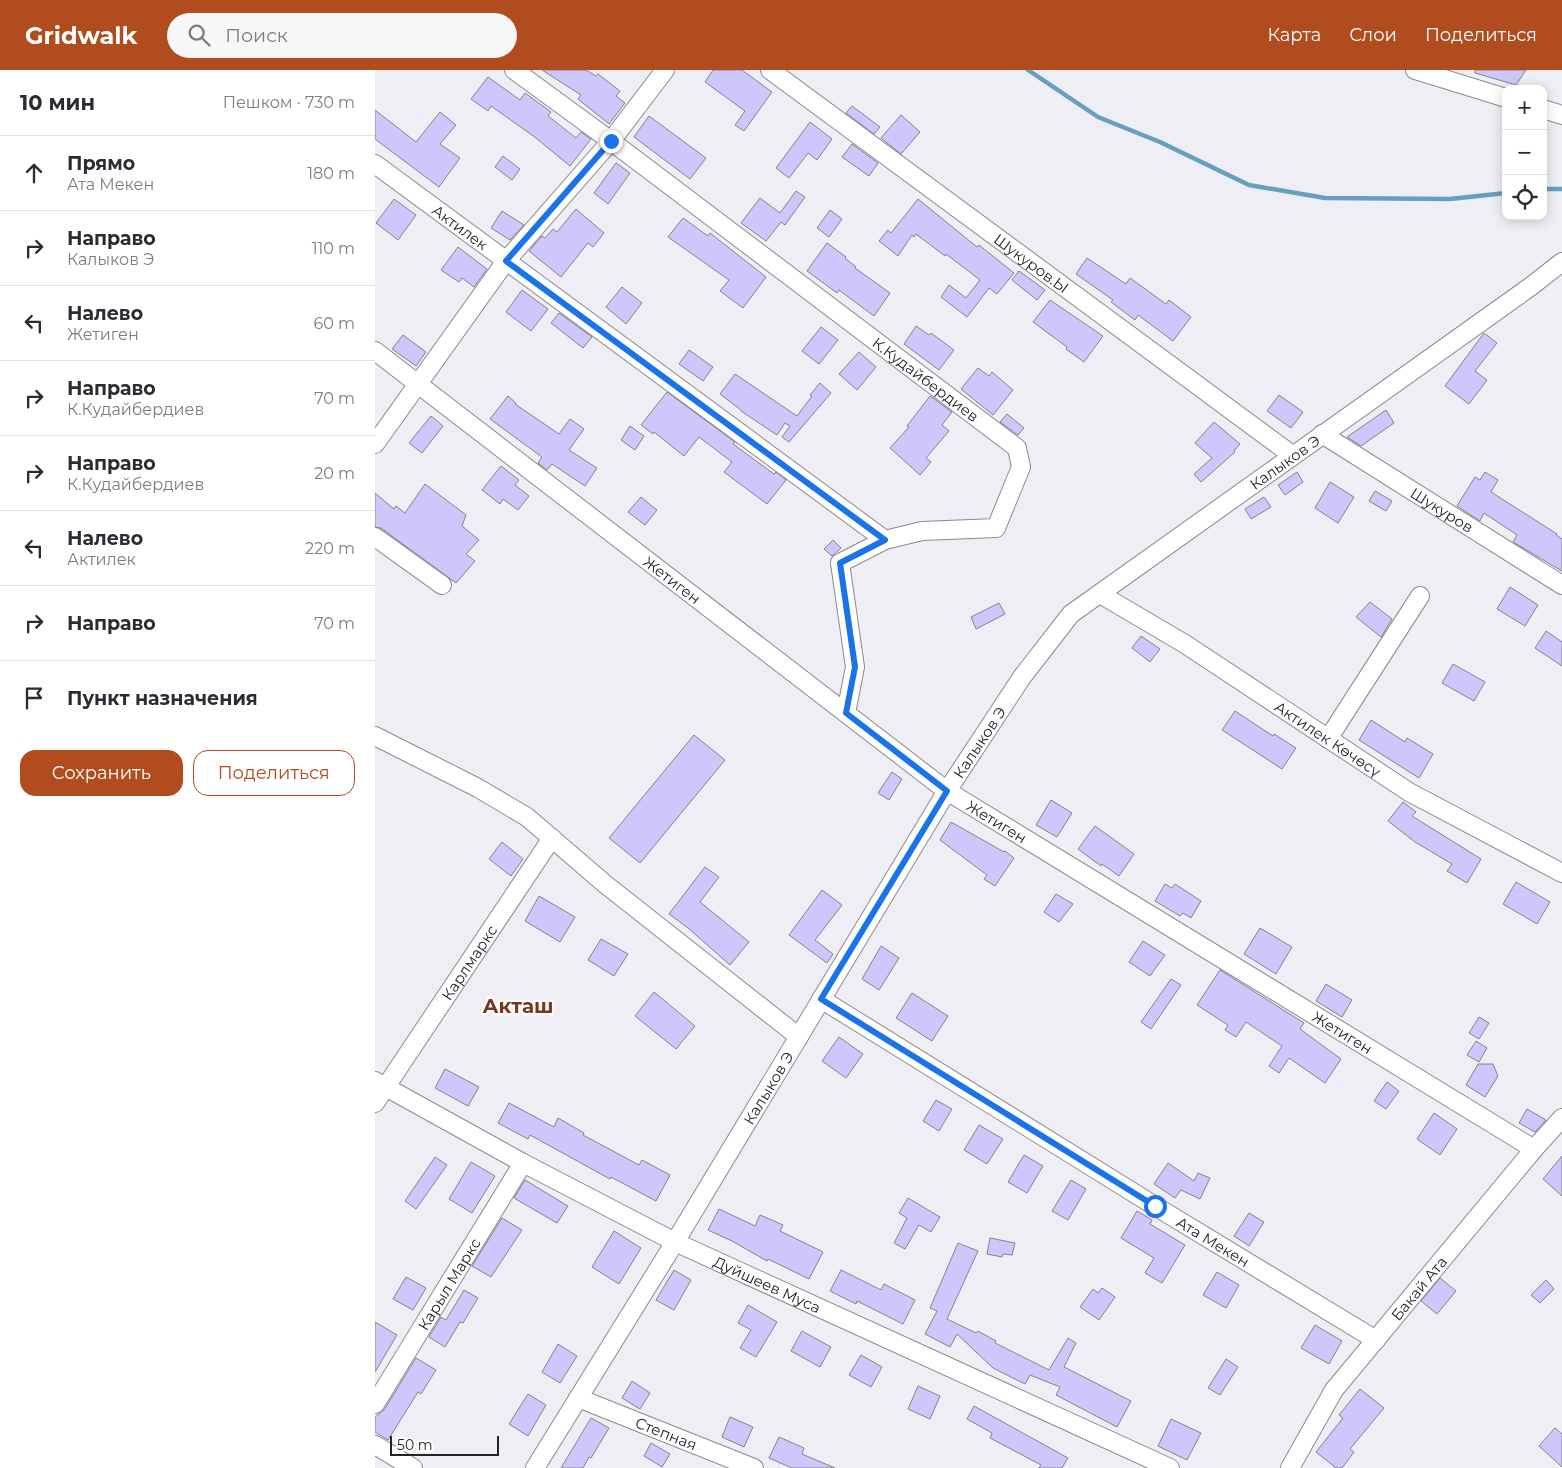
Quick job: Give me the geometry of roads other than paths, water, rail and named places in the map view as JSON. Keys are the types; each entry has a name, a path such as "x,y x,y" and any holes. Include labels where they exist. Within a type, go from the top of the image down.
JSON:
{"street":[{"name":"К.Кудайбердиев","path":"514,70 611,141 1017,448 1021,467 996,528 922,531 885,540 840,563 855,667 846,713"},
{"path":"375,444 506,261 611,141 665,70"},
{"name":"Шукуров.Ы","path":"770,70 1292,455"},
{"path":"1415,70 1502,97"},
{"path":"1547,111 1562,115"},
{"name":"Актилек","path":"375,164 885,540"},
{"name":"Калыков Э","path":"535,1468 675,1242 947,791 1022,677 1071,614 1530,287 1562,262"},
{"name":"Жетиген","path":"375,351 947,791 1534,1149"},
{"name":"Шукуров","path":"1323,434 1562,585"},
{"path":"375,536 442,585"},
{"name":"Актилек Көчөсү","path":"1100,594 1185,644 1409,792 1562,873"},
{"path":"1328,739 1420,596"},
{"path":"375,736 478,788 527,817 605,884 799,1037"},
{"name":"Карлмаркс","path":"375,1103 380,1084 551,838"},
{"name":"Ата Мекен","path":"821,999 1375,1340"},
{"name":"Дуйшеев Муса","path":"380,1084 523,1163 675,1242 1170,1468"},
{"name":"Бакай Ата","path":"1289,1468 1334,1390 1534,1149 1562,1118"},
{"name":"Карыл Маркс","path":"375,1404 523,1163"},
{"name":"Степная","path":"578,1398 754,1468"},
{"path":"375,1445 413,1468"}],"waterway":[{"path":"1028,70 1098,117 1160,142 1249,185 1325,198 1450,199 1502,193"},
{"path":"1547,189 1562,189"}],"district":[{"name":"Акташ","path":"518,1006"}]}
